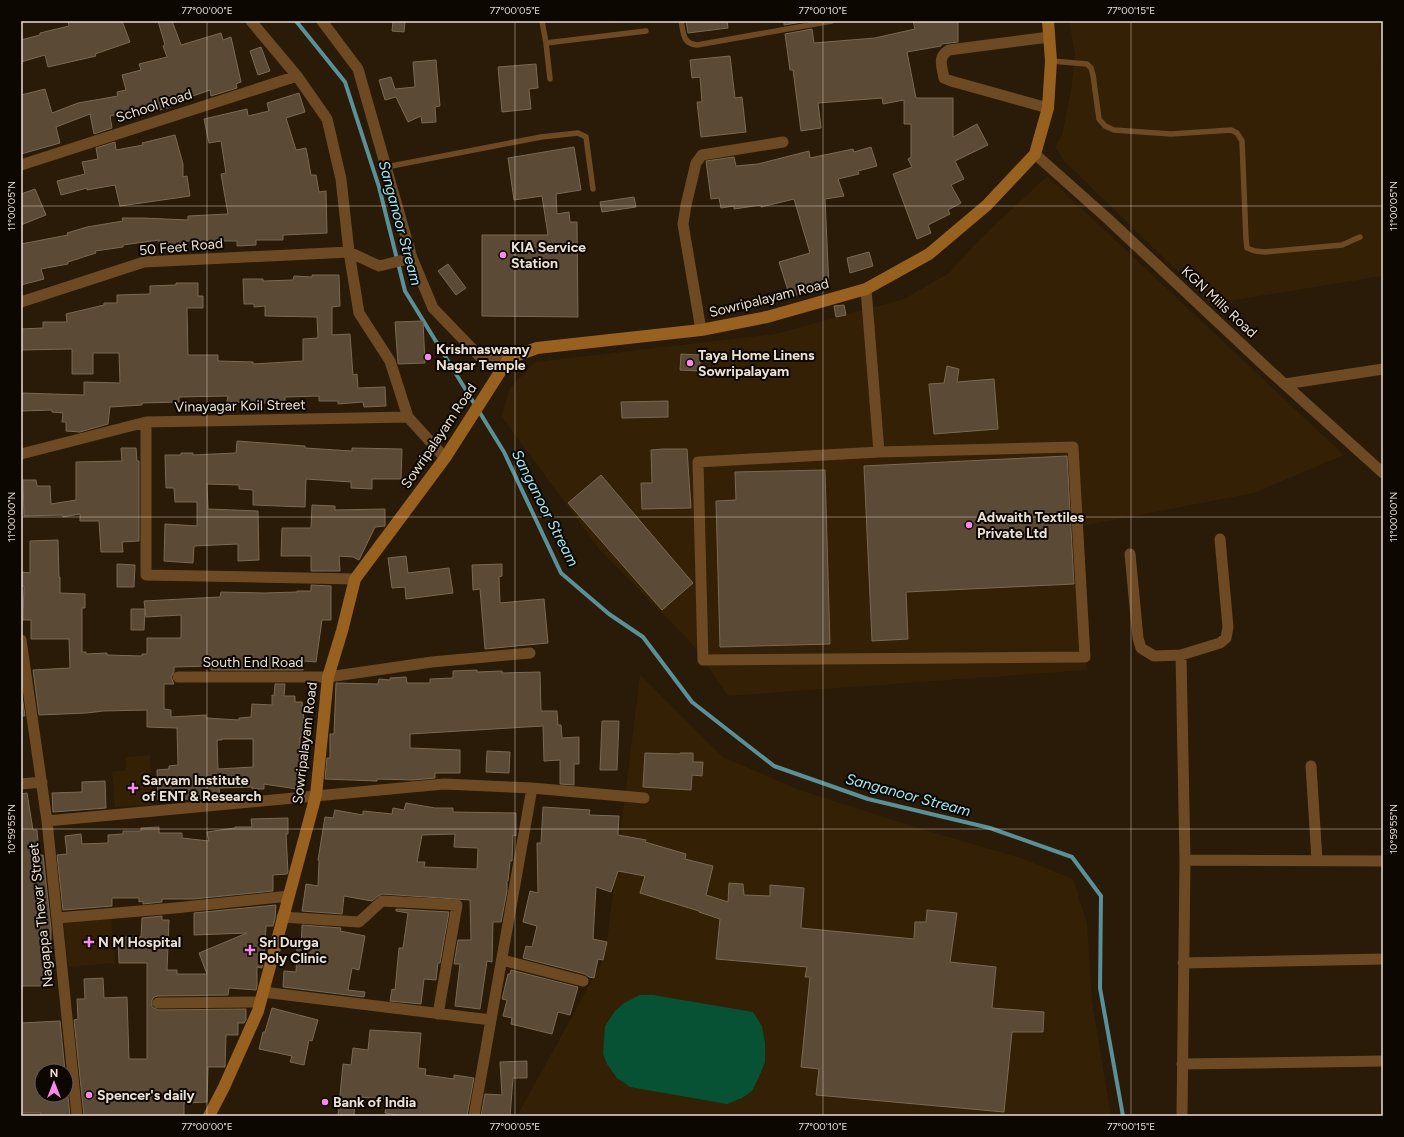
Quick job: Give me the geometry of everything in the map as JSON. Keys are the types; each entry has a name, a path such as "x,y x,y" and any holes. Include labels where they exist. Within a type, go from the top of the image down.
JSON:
{"street":[{"path":"251,21 297,76 327,119 341,179 349,252 359,313 390,361 408,417 445,458"},
{"path":"322,21 358,69 412,258 433,308 484,361 509,358"},
{"name":"Sowripalayam Road","path":"209,1116 224,1087 258,1011 262,997 282,917 316,795 328,677 342,631 355,579 445,458 509,358 537,348 701,330 767,317 866,289 929,254 987,205 1035,154 1048,108 1051,61 1048,21"},
{"path":"1048,108 944,78 941,59 943,53 949,50 1049,37"},
{"name":"School Road","path":"21,165 297,76"},
{"path":"701,330 683,224 696,162 702,155 783,142"},
{"name":"KGN Mills Road","path":"1035,154 1108,219 1383,473"},
{"path":"349,252 379,266 412,258"},
{"name":"50 Feet Road","path":"21,302 144,262 349,252"},
{"path":"866,289 879,452"},
{"path":"1285,384 1383,368"},
{"name":"Vinayagar Koil Street","path":"21,454 146,422 408,417"},
{"path":"146,422 146,575 355,579"},
{"path":"1073,446 1084,657 703,660 698,462 879,452 1073,446"},
{"path":"1130,554 1138,638 1141,648 1154,656 1181,655 1220,643 1226,638 1228,627 1220,538"},
{"name":"Nagappa Thevar Street","path":"21,640 47,821 77,1116"},
{"name":"South End Road","path":"178,677 328,677 432,662 530,653"},
{"path":"1181,655 1184,860 1182,1116"},
{"path":"1311,766 1316,860"},
{"path":"21,784 42,782"},
{"path":"47,821 444,784 532,788 644,798"},
{"path":"474,1116 532,788"},
{"path":"1184,860 1383,860"},
{"path":"57,918 289,896"},
{"path":"282,917 359,922 382,901 457,905 438,1014"},
{"path":"502,960 583,981"},
{"path":"1183,963 1383,960"},
{"path":"158,1003 262,997 491,1020"},
{"path":"1182,1064 1383,1061"}],"lane":[{"path":"542,21 550,79"},
{"path":"682,21 686,40 690,44 697,45 832,21"},
{"path":"546,43 646,31"},
{"path":"1051,61 1087,64 1091,68 1099,119 1105,126 1114,130 1171,134 1231,130 1237,133 1242,141 1247,248 1265,252 1342,245 1360,237"},
{"path":"386,167 541,137 578,133 586,137 593,189"}],"shaded area":[{"path":"1069,21 1379,21 1383,106 1383,276 1211,304 1063,160 1055,147 1062,135 1071,90 1075,55"},
{"path":"1047,176 1344,455 1254,493 1082,526 1087,670 728,696 694,646 599,549 502,417 509,389 535,362 775,334 904,299 949,273 980,239"},
{"path":"640,675 723,757 797,789 915,827 1024,859 1073,879 1087,923 1092,1001 1111,1116 517,1116 605,957"},
{"name":"Sarvam Institute of ENT & Research","path":"150,755 154,805 115,807 112,772 126,770 126,757"},
{"name":"N M Hospital","path":"111,916 115,963 68,967 63,920"}],"green space":[{"path":"640,995 653,995 753,1012 762,1026 765,1043 765,1062 752,1091 742,1098 727,1104 630,1087 617,1078 607,1064 603,1054 605,1026 615,1011 624,1003"}],"building":[{"path":"68,21 122,21 130,42 95,54 96,56 48,67 45,55 21,62 21,40 40,35 40,33 69,26"},
{"path":"158,21 172,21 181,45 221,33 223,40 231,37 241,82 236,84 237,88 211,96 210,90 170,104 171,107 152,112 150,107 110,116 112,128 94,134 90,114 56,127 60,143 21,154 21,95 45,89 52,113 78,103 118,96 117,92 126,90 122,75 141,70 139,64 167,57 163,46 165,45"},
{"path":"393,21 405,21 404,32 392,31"},
{"path":"686,21 727,21 728,28 688,33"},
{"path":"784,21 808,21 784,25"},
{"path":"913,21 958,21 958,42 941,44 941,46 907,52 916,98 953,98 953,137 977,124 988,145 955,161 964,179 951,185 961,203 948,210 950,214 928,225 931,233 917,239 893,174 912,167 908,159 911,157 911,124 904,124 904,100 883,104 882,98 818,103 821,128 801,131 793,70 790,70 785,34 812,29 814,43 875,38 915,29"},
{"path":"261,47 270,71 258,75 250,51"},
{"path":"730,56 735,98 742,97 746,132 701,137 697,102 702,102 700,77 692,78 690,60"},
{"path":"436,60 440,106 435,107 436,122 422,123 421,116 408,122 396,97 385,100 379,80 391,77 395,89 415,87 413,62"},
{"path":"536,64 538,88 529,89 531,109 502,112 498,67"},
{"path":"299,93 305,112 286,118 296,150 306,148 311,175 316,175 319,192 326,191 327,233 283,235 283,240 256,240 256,245 237,246 237,241 182,241 182,245 159,244 159,240 123,245 123,247 95,251 96,253 68,262 68,264 41,269 44,279 21,285 21,244 68,235 67,233 87,227 123,221 122,218 188,220 188,216 228,214 221,174 226,173 221,141 209,143 204,119 247,109 248,116 269,111 267,103"},
{"path":"175,135 183,164 183,177 187,176 190,196 120,206 115,185 87,190 87,188 61,195 57,181 85,174 82,162 98,159 96,148 115,142 116,150 143,145 142,143"},
{"path":"574,147 581,190 556,194 557,214 569,212 570,222 577,222 578,317 482,316 482,235 548,235 542,196 514,200 508,158"},
{"path":"871,147 877,166 858,171 859,174 838,179 844,196 825,199 829,287 805,289 806,292 790,297 779,262 810,253 794,199 761,207 761,205 734,209 734,206 721,208 719,198 711,199 706,161 734,157 736,166 758,164 809,151 810,158 853,149 854,152"},
{"path":"35,189 46,215 21,225 21,194"},
{"path":"634,197 636,207 602,212 600,202"},
{"path":"869,252 873,266 850,273 847,258"},
{"path":"448,264 466,288 456,295 438,271"},
{"path":"312,275 339,275 340,306 332,307 332,335 350,334 353,375 357,374 358,388 385,387 386,406 364,407 363,402 338,404 338,401 319,401 319,396 285,397 285,402 263,403 227,402 228,396 179,397 179,402 142,403 142,405 110,407 108,424 80,432 66,431 66,422 62,422 63,413 52,412 52,410 21,411 21,393 84,395 84,382 120,383 119,353 93,353 93,374 72,374 72,349 21,350 21,329 43,328 43,322 67,322 66,314 104,305 104,303 117,303 117,295 150,294 150,286 176,285 176,283 198,283 198,296 203,296 203,308 187,308 188,355 218,355 218,361 253,362 253,364 303,361 303,339 318,338 317,317 265,316 265,306 254,307 254,304 244,304 243,279 263,279 263,281 293,280 294,276 312,277"},
{"path":"844,305 846,315 836,317 834,306"},
{"path":"423,321 425,363 398,364 395,322"},
{"name":"Taya Home Linens Sowripalayam","path":"681,354 700,355 700,371 680,370"},
{"path":"947,366 959,369 957,382 994,379 998,429 934,434 929,384 944,383"},
{"path":"668,401 668,417 622,418 621,402"},
{"path":"237,441 352,451 352,448 402,449 401,479 372,479 372,489 351,488 351,482 306,479 305,507 253,505 253,490 239,489 239,485 207,484 208,509 258,511 259,560 238,561 238,544 194,546 193,563 164,561 165,524 197,526 197,502 175,502 174,488 166,488 165,455 181,455 181,453 193,453 193,455 236,453"},
{"path":"121,448 136,448 137,461 139,461 139,541 122,542 123,552 101,552 99,521 80,521 80,514 63,517 62,515 24,516 23,480 36,480 37,486 50,486 51,504 76,500 76,462 122,461"},
{"path":"687,449 691,508 642,509 641,483 652,483 651,450"},
{"name":"Adwaith Textiles Private Ltd","path":"1067,456 1074,584 906,592 908,639 872,641 864,466"},
{"path":"825,470 830,644 720,647 716,501 736,500 735,472"},
{"path":"601,475 693,583 662,610 568,503"},
{"path":"312,505 335,506 335,510 385,509 385,526 375,527 359,560 353,557 339,556 340,571 311,571 311,556 281,556 282,528 311,528"},
{"path":"58,540 60,593 85,594 85,608 82,608 82,652 86,652 86,654 107,653 107,655 142,656 142,654 147,654 147,638 181,638 181,615 146,617 144,601 220,597 221,592 264,593 311,591 311,585 331,586 331,620 322,620 316,662 304,661 303,670 211,670 211,666 174,667 174,672 171,677 174,684 164,684 164,709 171,710 171,717 206,715 206,718 239,720 239,718 251,717 252,704 272,705 272,695 274,696 275,684 285,684 284,696 295,696 295,702 302,702 306,737 300,737 300,772 297,789 264,784 264,789 252,789 252,787 219,788 220,798 158,800 157,770 169,769 169,766 178,765 177,728 147,727 147,710 39,715 33,670 70,668 69,639 31,639 31,620 23,620 24,586 22,586 22,572 30,573 30,541","holes":["253,739 253,767 218,769 217,740"]},
{"path":"406,556 408,573 449,568 453,593 406,599 405,587 392,588 388,558"},
{"path":"117,564 135,565 134,587 117,587"},
{"path":"502,564 502,576 499,577 500,603 544,599 548,643 485,649 480,589 473,590 472,565"},
{"path":"131,609 145,609 144,630 131,630"},
{"path":"477,670 477,672 502,671 502,673 540,672 541,711 557,711 558,725 561,725 562,738 579,737 579,764 574,764 574,785 560,784 560,760 544,761 543,726 410,734 410,748 460,750 460,773 435,773 435,778 413,780 377,779 377,781 325,779 327,758 330,758 330,734 334,734 336,683 378,684 379,679 390,680 390,678 406,677 407,683 430,683 430,679 453,678 453,671"},
{"path":"21,689 25,716 21,716"},
{"path":"602,721 619,721 617,770 600,770"},
{"path":"487,751 510,752 509,773 486,772"},
{"path":"645,753 693,753 693,762 703,762 702,776 692,775 691,790 643,787"},
{"path":"105,781 106,808 53,812 52,793 82,792 82,782"},
{"path":"27,793 33,830 37,830 39,855 43,855 51,929 51,986 21,986 21,794"},
{"path":"406,803 435,808 453,808 453,812 516,813 516,836 513,835 512,861 510,861 507,891 501,922 493,922 492,962 487,961 480,1009 455,1006 460,964 454,964 458,940 471,940 470,900 382,894 372,901 344,896 342,914 302,911 306,884 318,886 318,860 325,817 333,818 335,810 363,815 363,811 392,814 393,808 404,810","holes":["455,834 454,847 478,848 477,869 424,867 425,862 417,862 422,835"]},
{"path":"543,807 590,810 589,815 619,816 618,835 646,840 645,842 686,854 685,859 713,866 706,895 728,902 729,883 743,884 744,895 770,896 770,885 804,888 801,928 914,939 915,922 926,922 927,910 957,913 950,962 996,967 992,1008 1044,1012 1043,1032 1012,1032 1004,1112 816,1095 819,1069 801,1067 810,977 805,977 807,967 716,959 720,919 640,893 645,876 618,871 611,892 596,887 593,939 607,942 603,960 598,959 594,978 585,974 523,958 526,946 532,947 537,926 523,922 530,891 538,893 537,843 541,843"},
{"path":"288,818 288,834 286,834 288,872 287,874 273,875 273,891 193,899 162,899 162,902 143,904 143,901 139,902 139,898 112,898 112,906 63,910 57,855 67,854 65,836 81,834 82,844 108,843 108,835 123,834 123,831 141,831 141,828 159,827 159,833 182,833 182,838 209,841 207,832 235,827 252,827 251,819"},
{"path":"276,905 273,926 266,926 264,960 262,968 257,967 256,990 229,988 228,995 158,996 154,997 152,1000 152,1007 158,1010 246,1009 246,1020 244,1023 238,1023 238,1035 226,1035 225,1067 208,1067 207,1102 184,1103 184,1116 84,1116 74,1020 78,1019 77,999 85,999 84,979 103,978 104,998 127,997 129,1059 147,1059 147,963 119,963 118,937 141,937 142,918 162,916 162,920 169,920 167,970 177,970 177,974 207,974 199,953 247,933 194,935 194,913"},
{"path":"396,909 449,912 440,963 438,963 436,980 424,979 421,1004 390,1001 392,989 395,990 399,948 403,948 408,913 396,911"},
{"path":"302,925 341,928 340,931 365,936 359,970 352,968 348,990 365,992 364,997 283,987 284,971 296,972 297,948 301,949"},
{"path":"511,970 578,987 570,1015 558,1012 552,1034 511,1024 512,1018 503,1016 507,1000 502,999 508,974 510,974"},
{"path":"272,1008 318,1020 312,1041 309,1040 304,1065 290,1062 292,1056 259,1049 263,1032 265,1032"},
{"path":"60,1021 64,1063 34,1063 34,1103 69,1103 70,1116 41,1116 41,1113 21,1113 21,1023"},
{"path":"370,1030 421,1033 418,1068 426,1069 425,1075 454,1079 454,1075 474,1078 467,1116 402,1116 385,1113 387,1099 358,1097 358,1099 355,1098 354,1116 338,1116 343,1064 351,1065 353,1048 368,1050"},
{"path":"527,1061 527,1078 513,1078 510,1116 481,1116 485,1094 502,1095 500,1062"}],"waterway":[{"name":"Sanganoor Stream","path":"296,21 345,82 379,187 405,291 504,452 561,573 609,614 643,637 692,702 774,766 868,799 990,828 1072,857 1101,896 1100,988 1123,1116"}],"place":[{"name":"KIA Service Station","path":"503,255"},
{"name":"Krishnaswamy Nagar Temple","path":"428,357"},
{"name":"Taya Home Linens Sowripalayam","path":"690,363"},
{"name":"Adwaith Textiles Private Ltd","path":"969,525"},
{"name":"Sarvam Institute of ENT & Research","path":"133,788"},
{"name":"N M Hospital","path":"89,942"},
{"name":"Sri Durga Poly Clinic","path":"250,950"},
{"name":"Spencer's daily","path":"89,1095"},
{"name":"Bank of India","path":"325,1102"}]}
